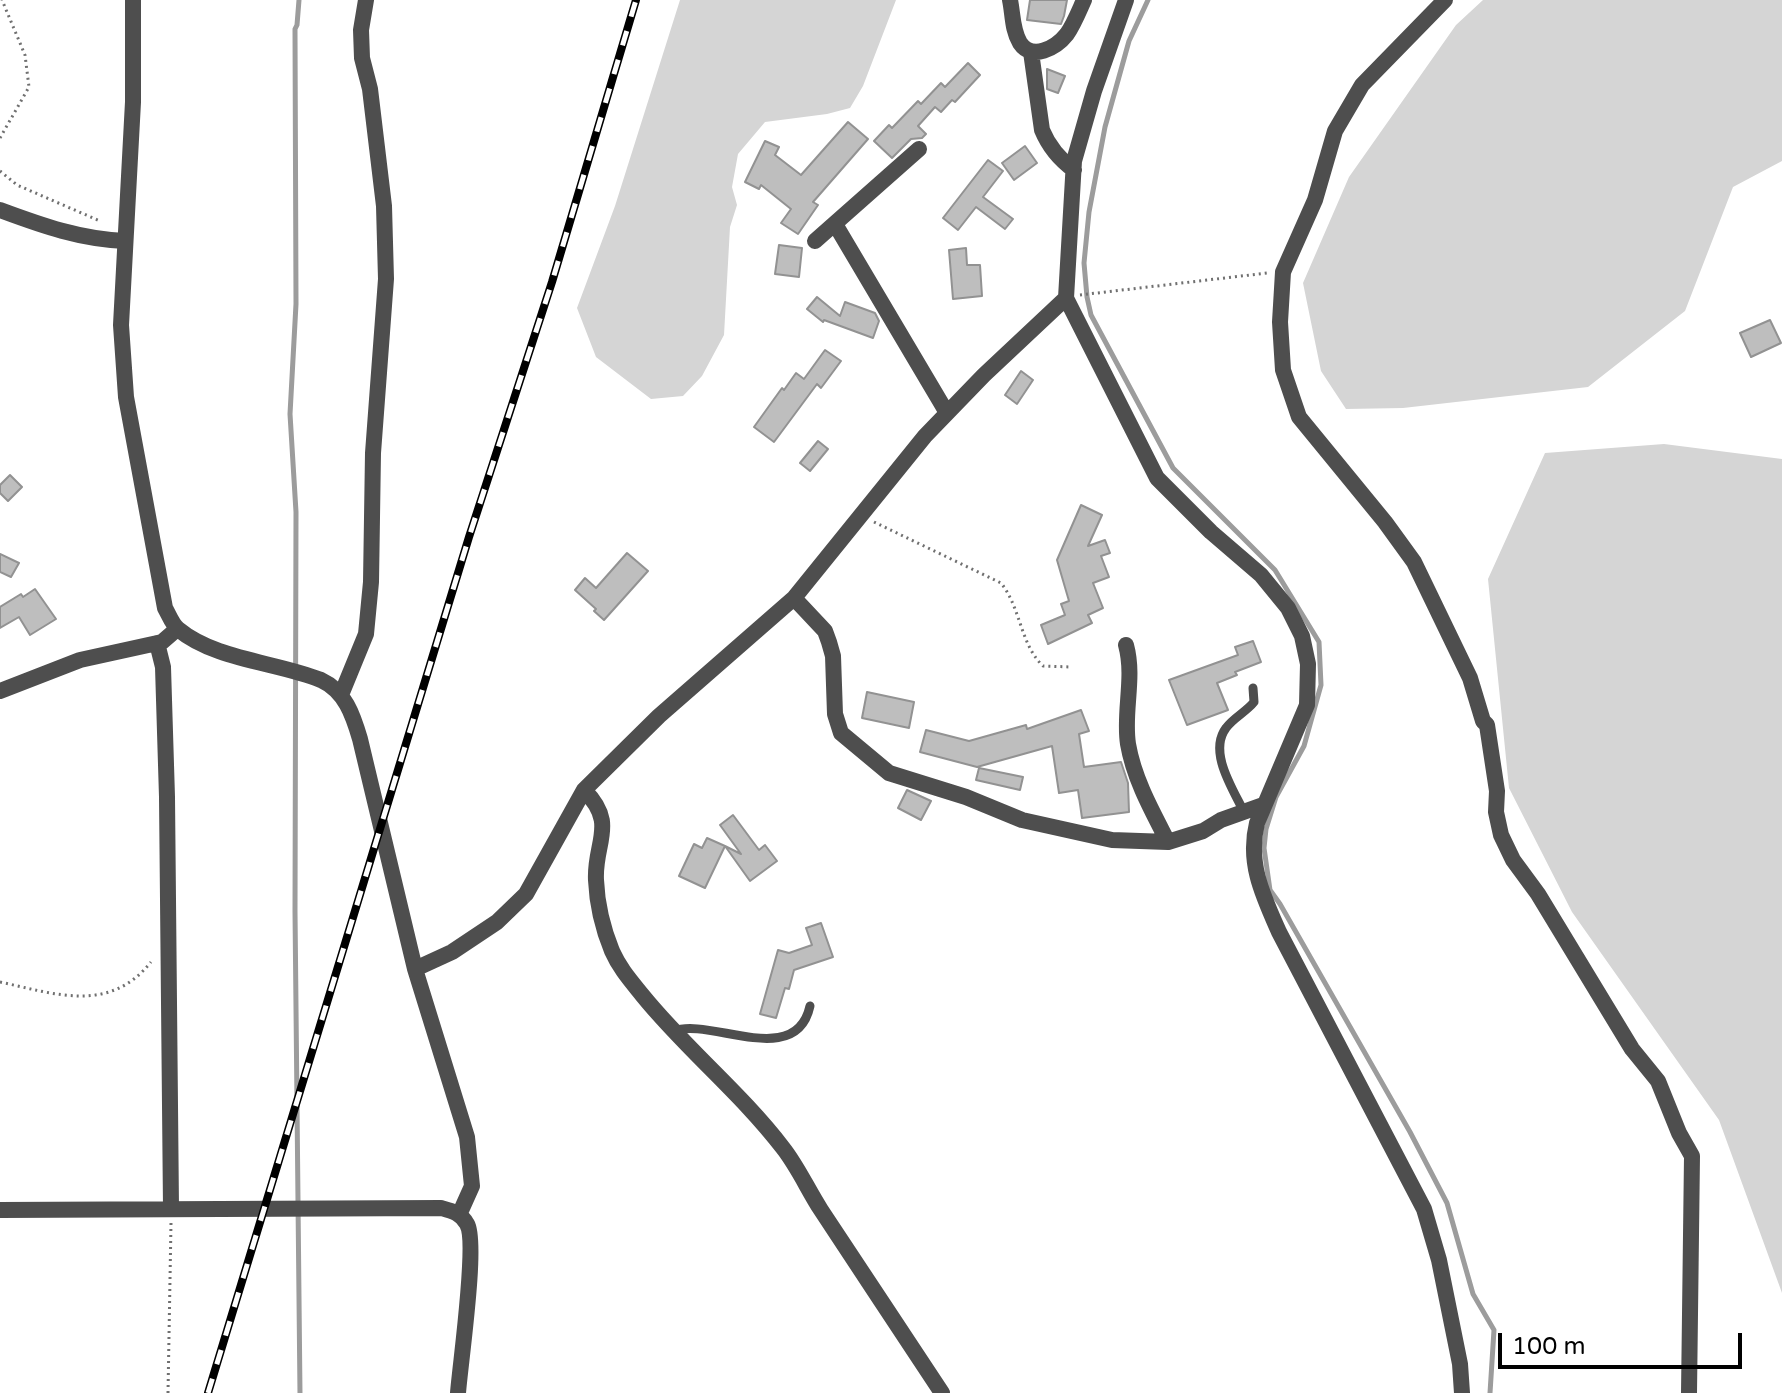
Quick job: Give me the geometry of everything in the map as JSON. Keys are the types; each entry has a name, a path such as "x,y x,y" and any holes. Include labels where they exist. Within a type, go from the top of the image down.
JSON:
{"street":[{"path":"133,0 133,102 121,325 126,397 165,608 177,629 199,641 330,684 348,705 360,739 415,969 467,1137 472,1186 459,1215"},
{"path":"341,695 366,634 371,582 373,453 386,279 384,206 370,89 362,58 361,30 366,0"},
{"path":"1010,0 1019,41 1031,52 1046,141 1061,161 1074,170"},
{"path":"1031,52 1046,49 1066,36 1084,0"},
{"path":"1126,0 1094,91 1074,170 1066,298 1157,478 1211,532 1261,575 1288,608 1302,636 1308,664 1307,705 1263,805 1253,840 1259,888 1286,946 1424,1209 1439,1260 1460,1364 1462,1393"},
{"path":"1445,0 1362,85 1335,131 1315,200 1283,272 1280,322 1283,370 1299,417 1414,562 1470,678 1487,725 1501,835 1513,860 1538,894 1632,1049 1658,1081 1692,1156 1689,1393"},
{"path":"815,241 919,149"},
{"path":"0,210 93,239 126,236"},
{"path":"835,224 947,413"},
{"path":"415,969 452,952 497,922 526,894 584,790 659,716 794,598 947,413 1066,298"},
{"path":"794,598 825,631 829,642 833,656 835,714 841,733 889,773 966,797 1022,820 1112,840 1168,842 1203,831 1263,805"},
{"path":"0,691 62,665 162,642 177,629"},
{"path":"157,643 163,667 171,1208"},
{"path":"1126,645 1130,671 1128,743 1146,800 1168,842"},
{"path":"584,790 598,804 602,840 596,876 598,900 621,969 785,1150 810,1194 942,1393"},
{"path":"0,1210 441,1208 459,1215 470,1231 470,1252 458,1393"}],"lane":[{"path":"1244,812 1225,770 1219,743 1225,729 1254,702 1253,688"},
{"path":"674,1031 686,1028 751,1037 780,1036 798,1029 810,1006"}],"path":[{"path":"0,138 29,87 25,55 2,0"},
{"path":"0,171 17,185 126,236"},
{"path":"1066,298 1117,289 1283,272"},
{"path":"860,515 1001,583 1010,595 1033,656 1043,666 1071,667"},
{"path":"0,982 41,993 102,995 129,984 159,953 168,951"},
{"path":"168,1393 171,1208"}],"shaded area":[{"path":"680,0 896,0 863,86 850,108 765,122 738,154 732,187 737,205 730,227 724,335 702,376 683,396 651,399 596,357 577,308 615,206"},
{"path":"1483,0 1782,0 1782,161 1733,187 1685,311 1588,387 1403,408 1346,409 1321,371 1303,283 1349,177 1456,25"},
{"path":"1664,444 1782,459 1782,1293 1719,1120 1572,912 1509,788 1488,579 1545,453"}],"building":[{"path":"1030,0 1067,0 1061,24 1027,20"},
{"path":"968,63 980,75 941,112 935,107 918,126 926,134 922,138 911,139 892,158 874,141 889,125 892,128 918,101 921,104 941,83 945,87"},
{"path":"1047,69 1065,76 1058,93 1047,89"},
{"path":"848,122 868,139 813,202 818,205 798,234 781,223 791,209 761,185 759,189 745,182 765,141 779,147 775,155 801,175"},
{"path":"1025,146 1037,163 1014,180 1002,163"},
{"path":"988,160 1003,171 983,197 1013,219 1005,229 976,207 958,230 943,218"},
{"path":"779,245 802,248 799,277 775,274"},
{"path":"966,248 967,265 980,265 982,296 953,299 949,250"},
{"path":"817,297 840,316 845,302 875,313 879,321 873,338 823,322 807,309"},
{"path":"1770,320 1781,343 1751,357 1740,333"},
{"path":"825,350 841,361 821,388 817,384 774,442 754,427 782,388 784,390 796,373 804,379"},
{"path":"1021,371 1033,380 1017,404 1005,395"},
{"path":"818,441 828,449 810,471 800,463"},
{"path":"10,475 22,487 8,501 0,493 0,485"},
{"path":"1081,505 1102,515 1088,546 1105,540 1110,553 1101,556 1109,577 1093,583 1103,608 1088,615 1092,623 1048,644 1041,625 1065,615 1061,604 1069,601 1057,560"},
{"path":"627,553 648,571 604,620 575,590 585,578 596,588"},
{"path":"0,554 19,563 11,577 0,572"},
{"path":"35,589 56,619 30,635 19,617 0,628 0,607"},
{"path":"1253,641 1261,662 1217,683 1228,710 1187,725 1169,680 1238,655 1235,647"},
{"path":"867,692 914,702 909,728 862,718"},
{"path":"1081,710 1089,731 1079,734 1084,767 1121,762 1128,783 1129,812 1082,818 1078,790 1059,793 1052,746 977,767 920,752 926,730 969,741 1026,725 1027,729"},
{"path":"979,768 1023,777 1020,790 976,780"},
{"path":"907,790 931,801 921,820 898,808"},
{"path":"733,815 759,850 765,845 777,861 750,881 725,846 741,854 720,825"},
{"path":"707,838 725,846 705,888 679,876 694,844 702,848"},
{"path":"821,923 833,957 794,970 776,1018 760,1014 778,950 789,953 812,945 806,928"}],"waterway":[{"path":"299,0 295,29 296,304 290,414 296,512 295,911 300,1393"},
{"path":"1148,0 1129,41 1105,127 1089,212 1084,263 1091,315 1173,468 1275,570 1319,642 1321,685 1304,746 1276,797 1266,829 1264,848 1270,890 1410,1132 1447,1203 1473,1294 1494,1330 1490,1393"}],"railway":[{"path":"208,1393 469,537 552,282 636,0"}]}
